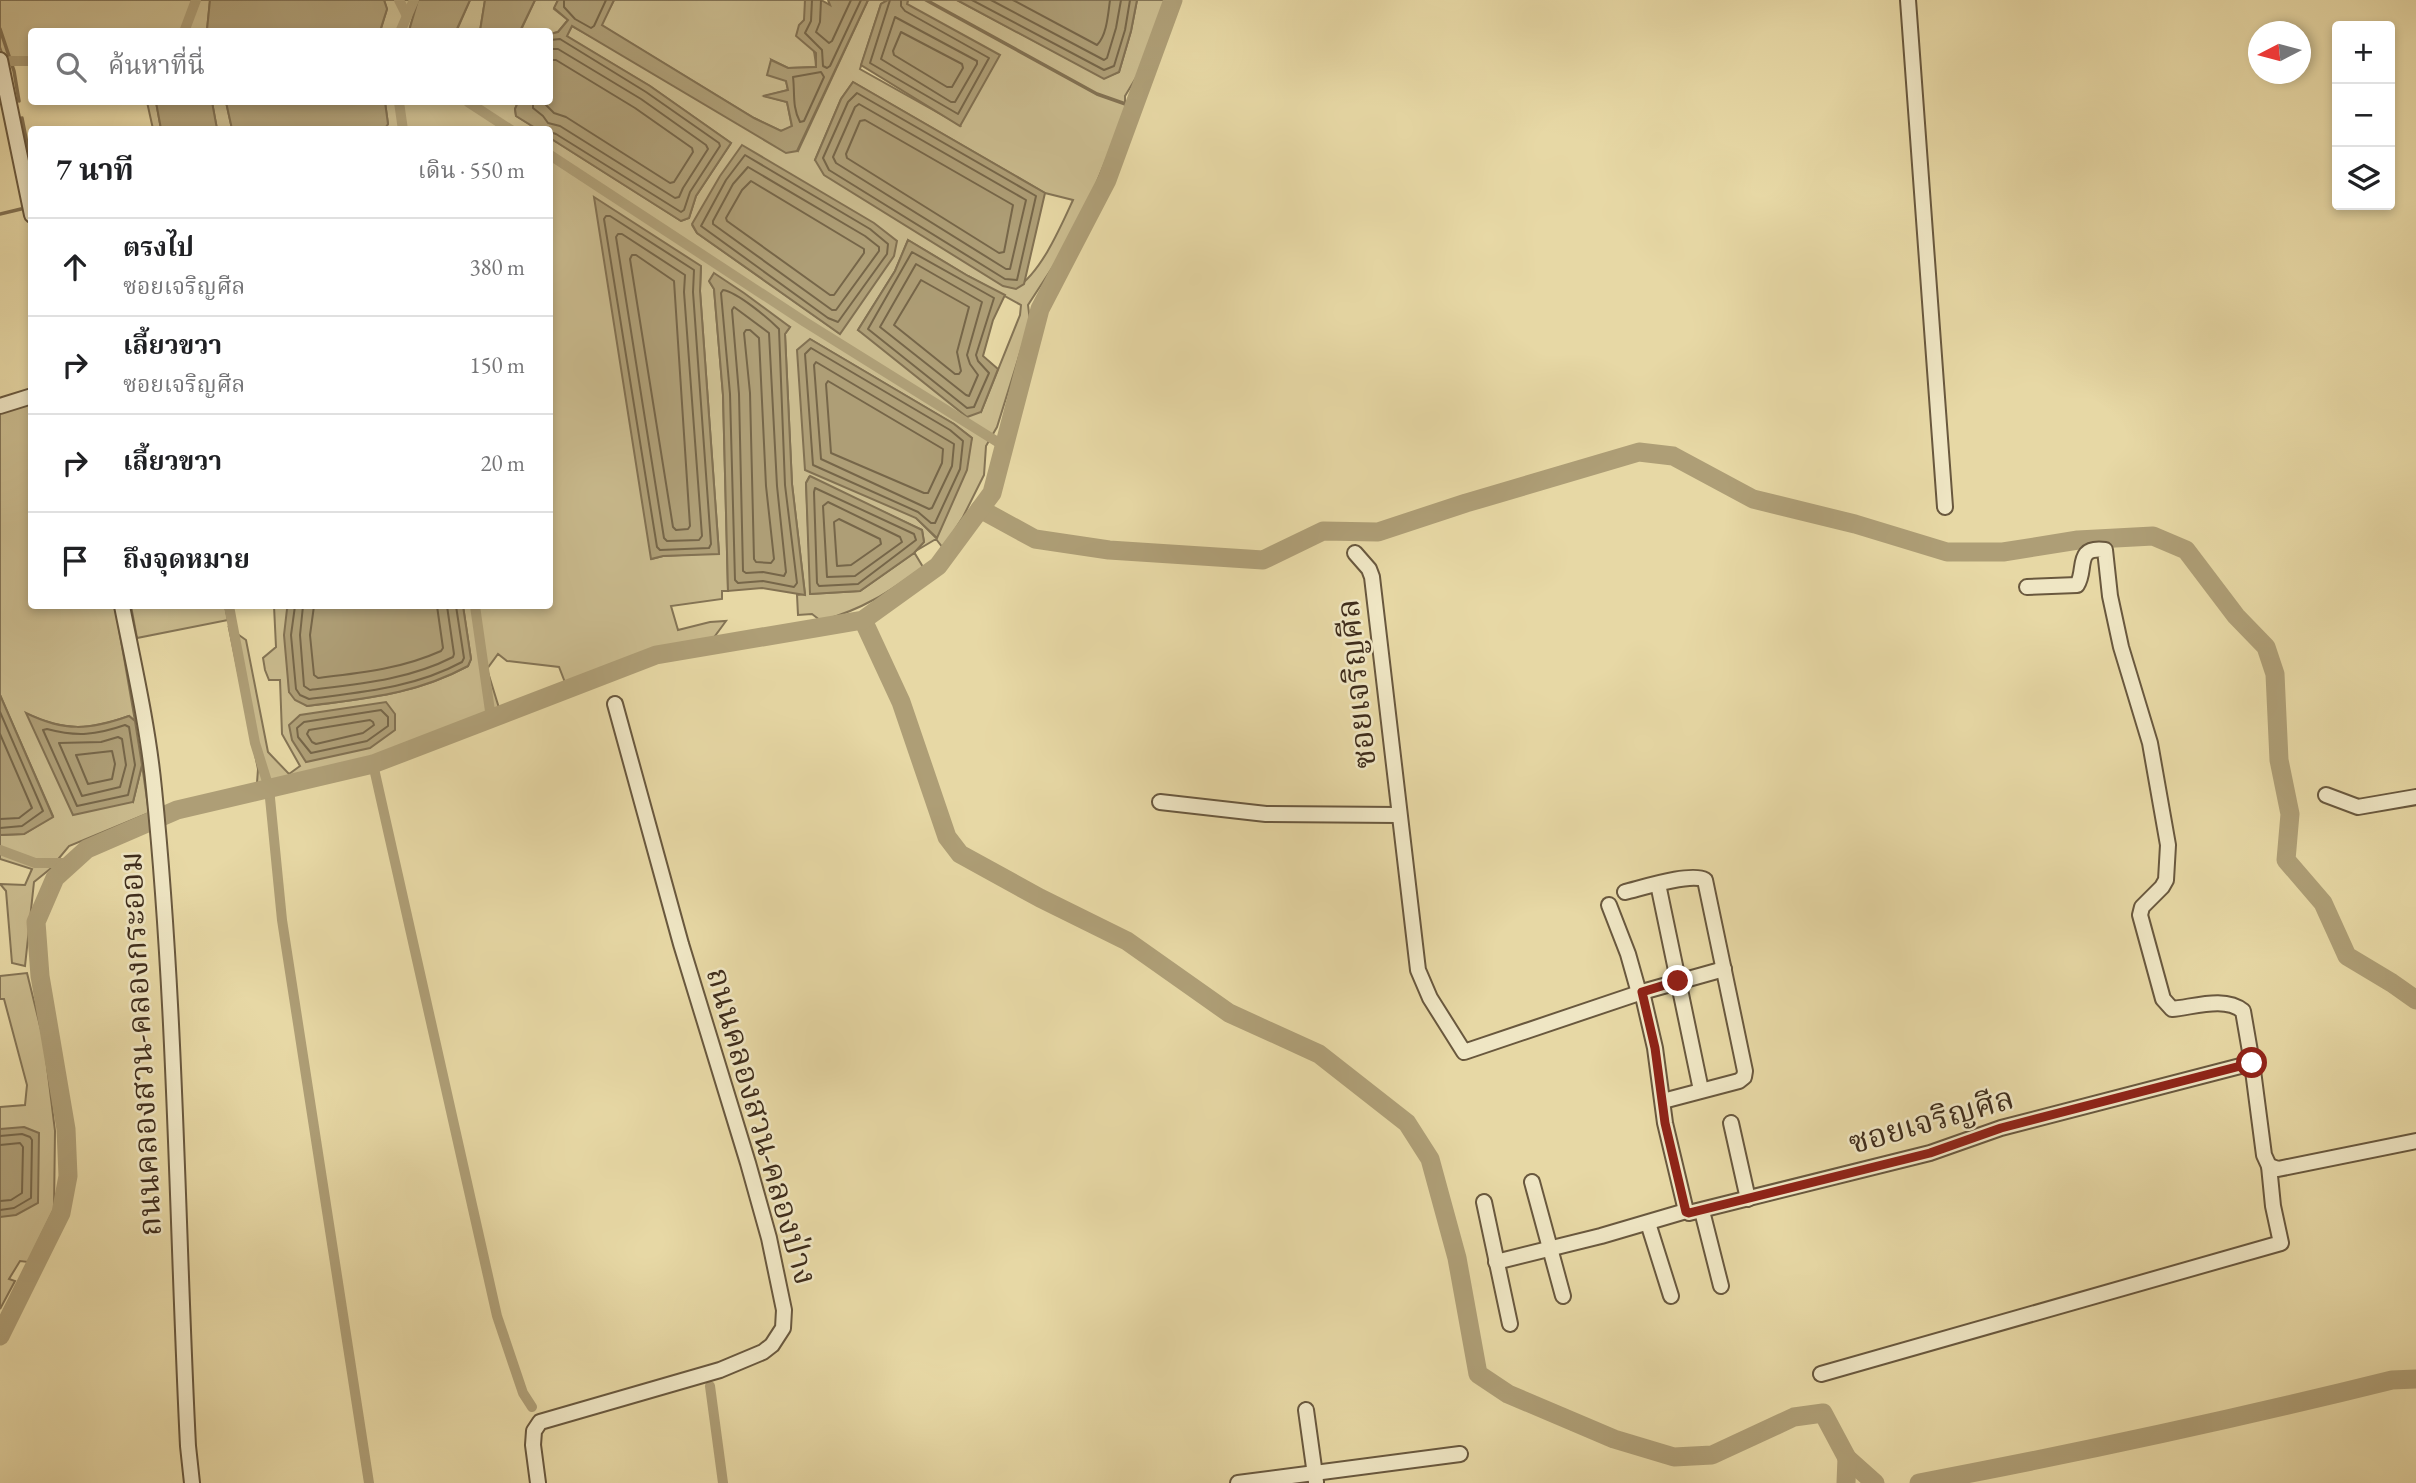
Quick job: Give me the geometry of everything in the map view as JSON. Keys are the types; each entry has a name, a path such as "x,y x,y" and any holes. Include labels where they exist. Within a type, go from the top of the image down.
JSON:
{"street":[{"path":"1908,0 1945,507"},
{"path":"0,60 28,196"},
{"path":"0,406 28,397"},
{"path":"1821,1374 2281,1242 2273,1206 2269,1167 2264,1155 2243,1011 2239,1007 2222,1003 2172,1009 2163,999 2140,915 2142,907 2164,884 2168,845 2150,743 2121,647 2109,596 2105,550 2086,554 2077,585 2027,587"},
{"name":"ซอยเจริญศีล","path":"1355,552 1372,577 1418,970 1430,998 1464,1052 1640,992"},
{"name":"ถนนคลองสวน-คลองกระออม","path":"123,609 154,786 160,852 192,1483"},
{"name":"ถนนคลองสวน-คลองป่าง","path":"538,1483 533,1445 534,1431 540,1422 720,1370 763,1352 772,1345 783,1328 784,1310 769,1238 681,944 615,704"},
{"path":"2326,795 2358,807 2416,797"},
{"name":"ซอยเจริญศีล","path":"1160,802 1258,813 1398,815"},
{"path":"1625,892 1700,877 1705,880 1745,1074 1739,1081 1663,1101"},
{"path":"1658,884 1702,1090"},
{"path":"1609,905 1628,954 1655,1048 1665,1123 1686,1212"},
{"path":"1640,992 1724,969"},
{"name":"ซอยเจริญศีล","path":"1496,1262 1686,1212 1702,1211 1930,1153 2001,1128 2252,1063"},
{"path":"1731,1123 1748,1199"},
{"path":"2269,1167 2278,1168 2416,1141"},
{"path":"1532,1181 1563,1296"},
{"path":"1483,1202 1510,1324"},
{"path":"1702,1211 1721,1286"},
{"path":"1648,1223 1671,1296"},
{"path":"1306,1410 1316,1478"},
{"path":"1238,1483 1316,1478 1460,1454"}],"shaded area":[{"path":"0,0 210,0 207,28 28,28 28,64 6,64 0,47"},
{"path":"384,0 418,0 410,28 381,28 387,9"},
{"path":"470,0 485,0 480,28 458,28"},
{"path":"535,0 558,0 554,9 568,20 558,32 553,33 553,28 522,28"},
{"path":"614,0 805,0 816,67 788,68 772,60 786,81 788,90 765,96 787,102 792,127 781,131 754,118 601,25"},
{"path":"868,0 888,0 881,4 860,69 960,125 907,4 908,0 957,0 1104,78 1119,72 1137,0 1168,0 1143,66 1125,96 1125,114 1089,201 1056,262 1028,305 1030,321 997,427 986,446 984,475 963,517 943,548 936,539 916,551 924,542 922,530 809,477 806,483 811,594 860,591 914,553 923,567 875,599 850,611 821,621 812,614 798,615 797,595 805,594 792,484 785,334 790,327 709,281 714,289 723,395 728,591 722,591 722,599 671,606 678,630 726,621 712,640 638,658 566,685 559,667 507,661 498,654 487,669 499,708 412,746 350,766 318,774 257,783 258,769 229,628 246,640 268,752 289,774 300,766 282,734 280,680 269,680 263,658 276,647 274,609 287,609 289,692 307,706 349,701 410,689 468,666 471,659 463,609 553,609 553,140 681,221 689,218 696,196 731,143 650,86 566,36 572,26 798,151","holes":["853,82 1045,193 1073,200 1042,260 1025,281 1016,288 815,160 841,99","692,225 839,333 697,233","908,240 1021,305 1020,315 981,412 858,330 895,271","701,266 700,291 719,553 652,559 631,421","810,339 954,424 972,438 936,538 916,518"]},
{"path":"148,105 157,105 160,126 152,126"},
{"path":"213,105 227,105 231,126 216,126"},
{"path":"385,105 517,105 516,116 532,126 387,126"},
{"path":"28,402 28,609 116,609 135,721 129,716 102,724 78,727 54,724 27,714 133,802 142,765 149,813 69,846 50,869 34,882 25,966 12,963 6,891 0,884 25,885 32,869 0,859 0,835 24,834 53,816 0,695 0,410"},
{"path":"132,609 226,609 228,620 137,638"},
{"path":"27,973 44,1042 55,1131 54,1209 28,1262 20,1261 9,1279 15,1281 0,1309 0,1107 25,1105 27,1085 4,999 0,999 0,976"}],"water":[{"path":"210,0 384,0 387,9 381,28 207,28"},
{"path":"418,0 470,0 457,28 410,28"},
{"path":"485,0 535,0 521,28 480,28"},
{"path":"558,0 614,0 602,25 754,118 781,131 792,126 787,102 763,96 788,90 786,81 767,75 771,60 788,68 816,67 816,53 796,36 799,25 804,20 805,0 821,0 830,5 828,0 868,0 797,151 786,153 572,26 567,36 650,86 731,143 696,196 689,218 681,221 553,140 553,126 532,126 516,116 517,105 553,105 553,33 558,32 568,20 554,8"},
{"path":"888,0 908,0 907,4 1000,55 960,126 861,65 881,4"},
{"path":"957,0 1137,0 1119,72 1104,79"},
{"path":"853,82 1045,193 1024,284 1016,289 1003,286 824,175 815,160 841,99"},
{"path":"157,105 213,105 216,126 160,126"},
{"path":"227,105 385,105 388,124 387,126 231,126"},
{"path":"742,145 874,223 897,241 894,256 840,334 697,233 692,224"},
{"path":"594,197 701,266 700,291 719,554 663,556 651,559"},
{"path":"908,240 1005,295 993,320 983,356 998,369 981,412 967,417 858,330 895,271"},
{"path":"714,273 790,327 785,334 792,484 805,595 762,588 728,591 723,395 714,289 709,281"},
{"path":"810,339 954,424 972,438 967,470 937,538 916,518 805,470 797,350"},
{"path":"810,476 922,530 924,542 914,553 860,591 810,594 806,483"},
{"path":"287,609 463,609 471,659 468,666 448,676 409,689 307,706 295,700 289,692 284,635"},
{"path":"0,695 53,817 24,834 0,835"},
{"path":"386,702 395,714 395,730 370,748 306,762 292,740 289,725 300,715"},
{"path":"26,713 53,723 77,727 102,724 129,716 135,721 142,765 133,802 73,815"},
{"path":"24,1127 39,1133 38,1203 16,1215 0,1217 0,1129"}],"waterway":[{"path":"186,28 196,0"},
{"path":"399,0 407,16"},
{"path":"402,28 414,0"},
{"path":"926,0 1097,94 1134,107"},
{"path":"0,1336 61,1213 68,1176 66,1129 40,976 36,922 55,878 87,849 177,810 373,764 656,655 863,620 938,566 992,493 1040,309 1107,180 1173,0"},
{"path":"0,29 14,71 19,101"},
{"path":"11,61 28,61"},
{"path":"399,105 402,126"},
{"path":"473,105 505,126"},
{"path":"22,118 28,149"},
{"path":"553,157 805,322 1004,446"},
{"path":"0,214 21,209"},
{"path":"980,509 1035,539 1109,550 1263,560 1323,531 1378,532 1639,452 1673,456 1753,499 1855,524 1947,552 2003,552 2078,540 2153,536 2186,550 2236,616 2266,647 2275,674 2279,760 2290,814 2286,860 2323,903 2347,956 2416,1000"},
{"path":"230,609 255,743 269,788 282,920 369,1483"},
{"path":"475,609 491,718"},
{"path":"863,620 901,702 947,837 960,854 1127,941 1229,1013 1319,1054 1407,1123 1430,1159 1457,1258 1478,1374 1508,1394 1614,1439 1674,1457 1712,1455 1794,1417 1823,1413 1847,1458 1875,1483"},
{"path":"373,764 497,1316 523,1393 532,1407"},
{"path":"0,850 35,863 72,863"},
{"path":"1919,1483 2156,1435 2392,1380 2416,1379"},
{"path":"710,1386 723,1483"},
{"path":"1846,1483 1847,1458"}],"route":[{"path":"1678,981 1642,992 1655,1048 1665,1123 1686,1212 1689,1213 1930,1153 2001,1128 2252,1063"}]}
